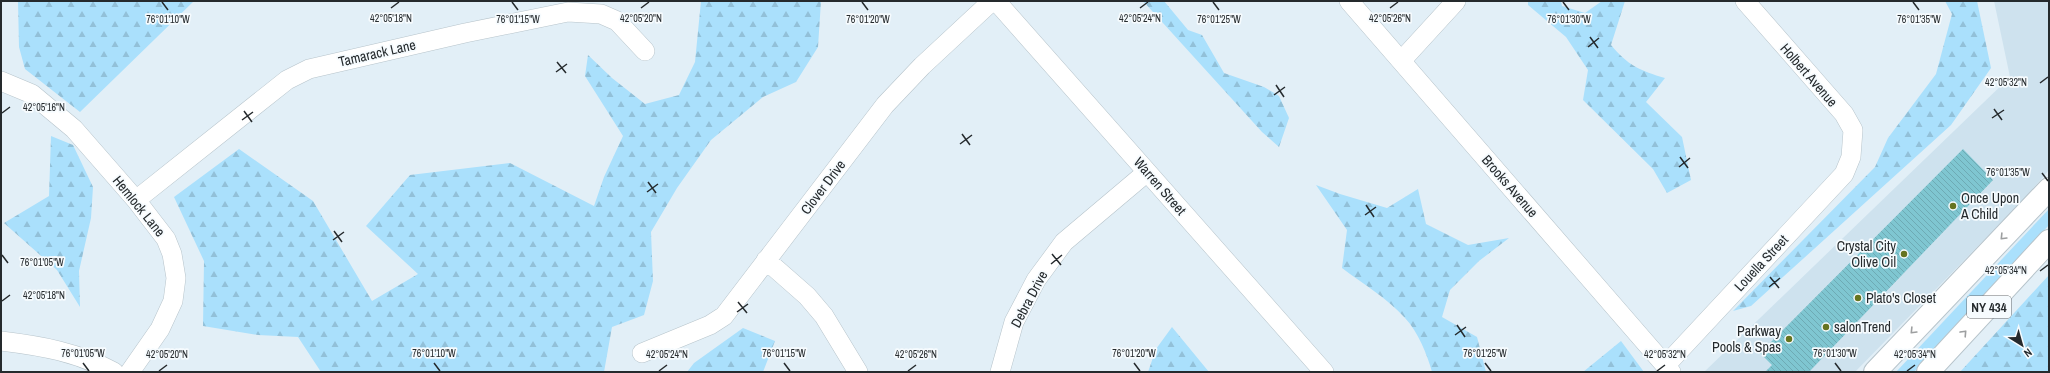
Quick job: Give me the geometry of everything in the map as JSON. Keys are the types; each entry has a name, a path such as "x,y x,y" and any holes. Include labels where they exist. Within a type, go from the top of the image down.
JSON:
{"main road":[{"name":"NY 434","path":"1875,372 2049,189"},
{"name":"NY 434","path":"1928,372 2049,241"}],"street":[{"name":"Clover Drive","path":"642,353 710,325 724,316 885,105 922,66 992,1"},
{"name":"Warren Street","path":"996,1 1324,372"},
{"name":"Brooks Avenue","path":"1349,1 1402,60 1668,369"},
{"path":"1402,60 1456,1"},
{"name":"Holbert Avenue","path":"1745,1 1844,114 1853,130 1851,157"},
{"name":"Tamarack Lane","path":"136,200 287,80 309,69 472,31 568,12 601,14 617,21 645,51"},
{"name":"Hemlock Lane","path":"1,81 32,94 74,130 136,200 166,239 172,254 176,278 173,301 160,328 130,372"},
{"name":"Louella Street","path":"1668,369 1844,174 1851,157"},
{"name":"Debra Drive","path":"1000,372 1014,322 1036,280 1064,242 1147,172"},
{"path":"766,260 807,296 824,316 858,372"},
{"path":"1,341 44,346 90,359 114,372"}],"shaded area":[{"path":"1994,1 2049,1 2049,170 2023,200 1855,372 1704,372 2010,77"}],"green space":[{"path":"18,1 194,1 80,112 25,69 19,47"},
{"path":"701,1 821,1 818,47 796,82 763,97 711,140 677,188 651,232 653,281 644,315 612,327 604,372 321,372 298,337 258,335 203,326 204,261 174,197 239,149 313,201 372,301 418,274 366,226 410,175 510,163 594,206 604,177 623,136 585,76 588,55 612,78 645,104 679,95 695,62"},
{"path":"1143,1 1164,1 1188,30 1202,35 1224,73 1264,87 1279,96 1289,118 1279,147 1262,132"},
{"path":"1528,1 1561,1 1562,6 1585,13 1602,1 1625,1 1611,45 1623,58 1635,66 1649,73 1665,78 1646,102 1682,137 1691,180 1667,193 1653,169 1583,100 1588,70 1566,37 1528,5"},
{"path":"1945,1 1977,1 1991,68 1951,125 1751,306 1733,311 1875,167 1888,138 1936,74 1952,14"},
{"path":"51,136 73,145 93,187 91,218 79,271 80,307 57,270 4,223 49,196"},
{"path":"1316,185 1387,208 1418,189 1426,224 1468,245 1509,238 1479,261 1450,290 1442,317 1477,337 1486,372 1432,372 1422,344 1405,318 1383,298 1342,268 1347,230"},
{"path":"2049,209 2049,225 1914,372 1896,372"},
{"path":"2049,275 2049,372 1960,372"},
{"path":"1172,327 1209,372 1148,372 1156,349"},
{"path":"743,328 775,341 763,372 687,372 694,363"},
{"path":"1621,341 1644,372 1583,372"}],"building":[{"path":"1963,149 1993,180 1809,372 1765,372 1772,365 1760,353"}],"place":[{"name":"Once Upon A Child","path":"1953,206"},
{"name":"Crystal City Olive Oil","path":"1904,254"},
{"name":"Plato's Closet","path":"1858,298"},
{"name":"salonTrend","path":"1826,327"},
{"name":"Parkway Pools & Spas","path":"1789,339"}]}
